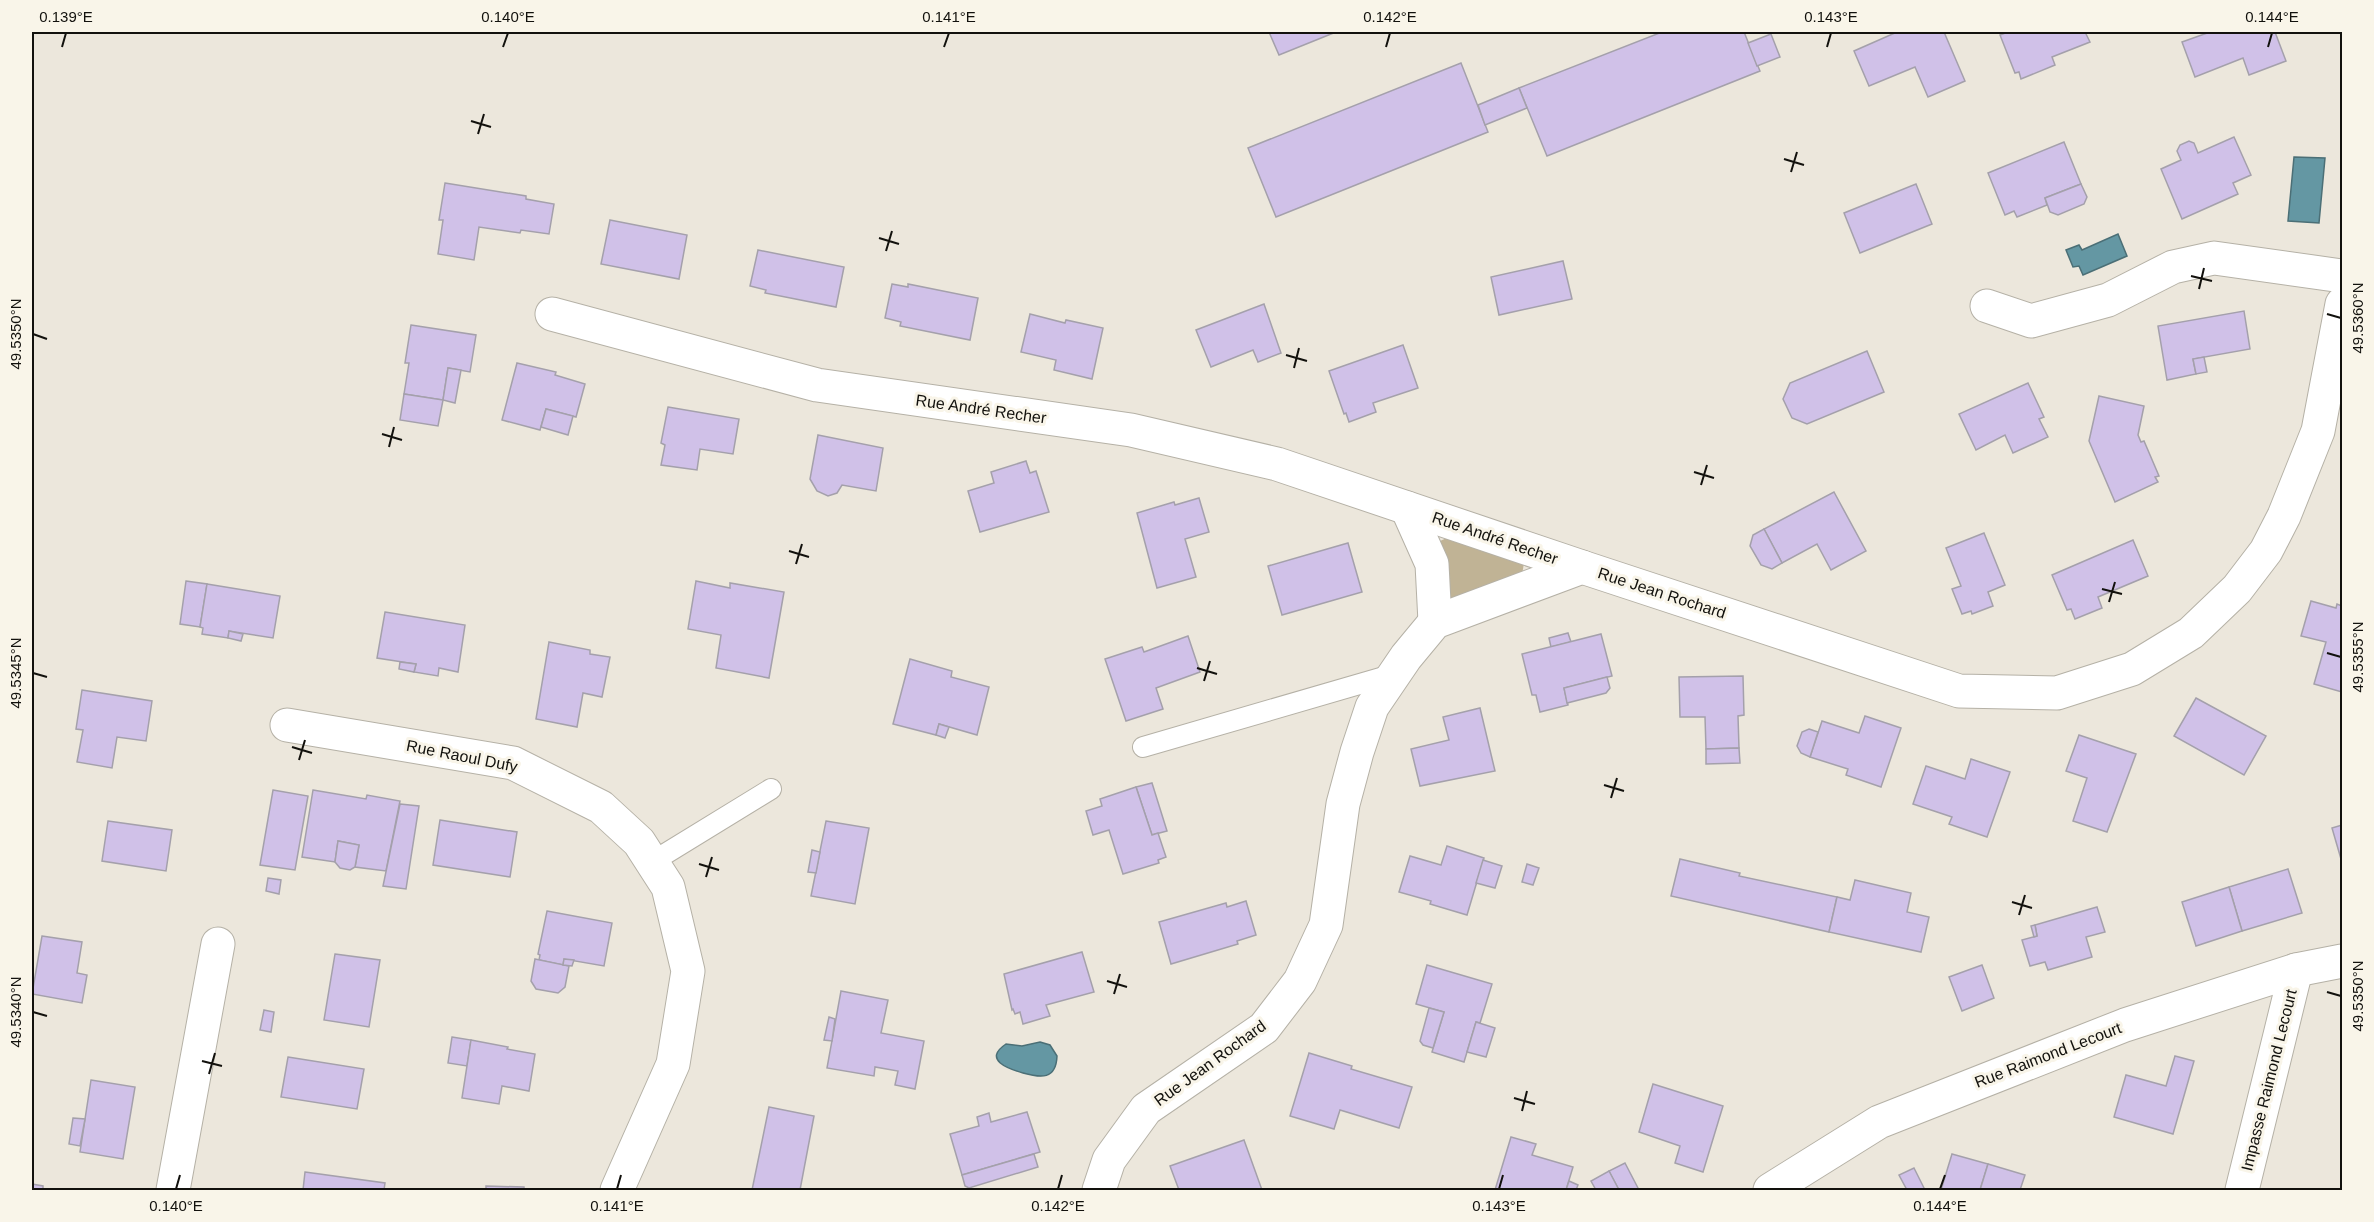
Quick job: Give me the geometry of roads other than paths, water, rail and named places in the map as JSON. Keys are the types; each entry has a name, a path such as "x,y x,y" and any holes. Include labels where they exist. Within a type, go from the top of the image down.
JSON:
{"street":[{"path":"1987,306 2031,321 2108,300 2173,267 2214,258 2343,276"},
{"name":"Rue Jean Rochard","path":"1100,1191 1109,1160 1146,1109 1264,1028 1300,981 1326,925 1343,804 1372,707 1435,622 1582,567 1959,691 2056,693 2132,669 2191,633 2237,589 2266,550 2330,432 2343,304"},
{"name":"Rue André Recher","path":"552,314 817,385 1142,433 1277,464 1582,567"},
{"name":"Rue André Recher","path":"1407,508 1431,564 1435,622"},
{"name":"Rue Raoul Dufy","path":"287,725 513,763 601,807 639,842 668,887 688,971 673,1064 617,1191"},
{"path":"173,1191 218,944"},
{"name":"Rue Raimond Lecourt","path":"1770,1191 1879,1122 2125,1025 2296,970 2343,961"},
{"name":"Impasse Raimond Lecourt","path":"2242,1191 2296,970"}],"lane":[{"path":"1143,747 1395,674"},
{"path":"652,862 771,789"}],"water":[{"path":"2294,157 2325,158 2319,223 2288,221"},
{"path":"2118,234 2127,256 2083,275 2079,266 2073,267 2066,250 2079,245 2082,250"},
{"path":"1040,1042 1050,1045 1057,1056 1054,1069 1046,1075 1036,1076 1017,1071 1000,1063 997,1059 999,1050 1006,1044 1022,1046"}]}
